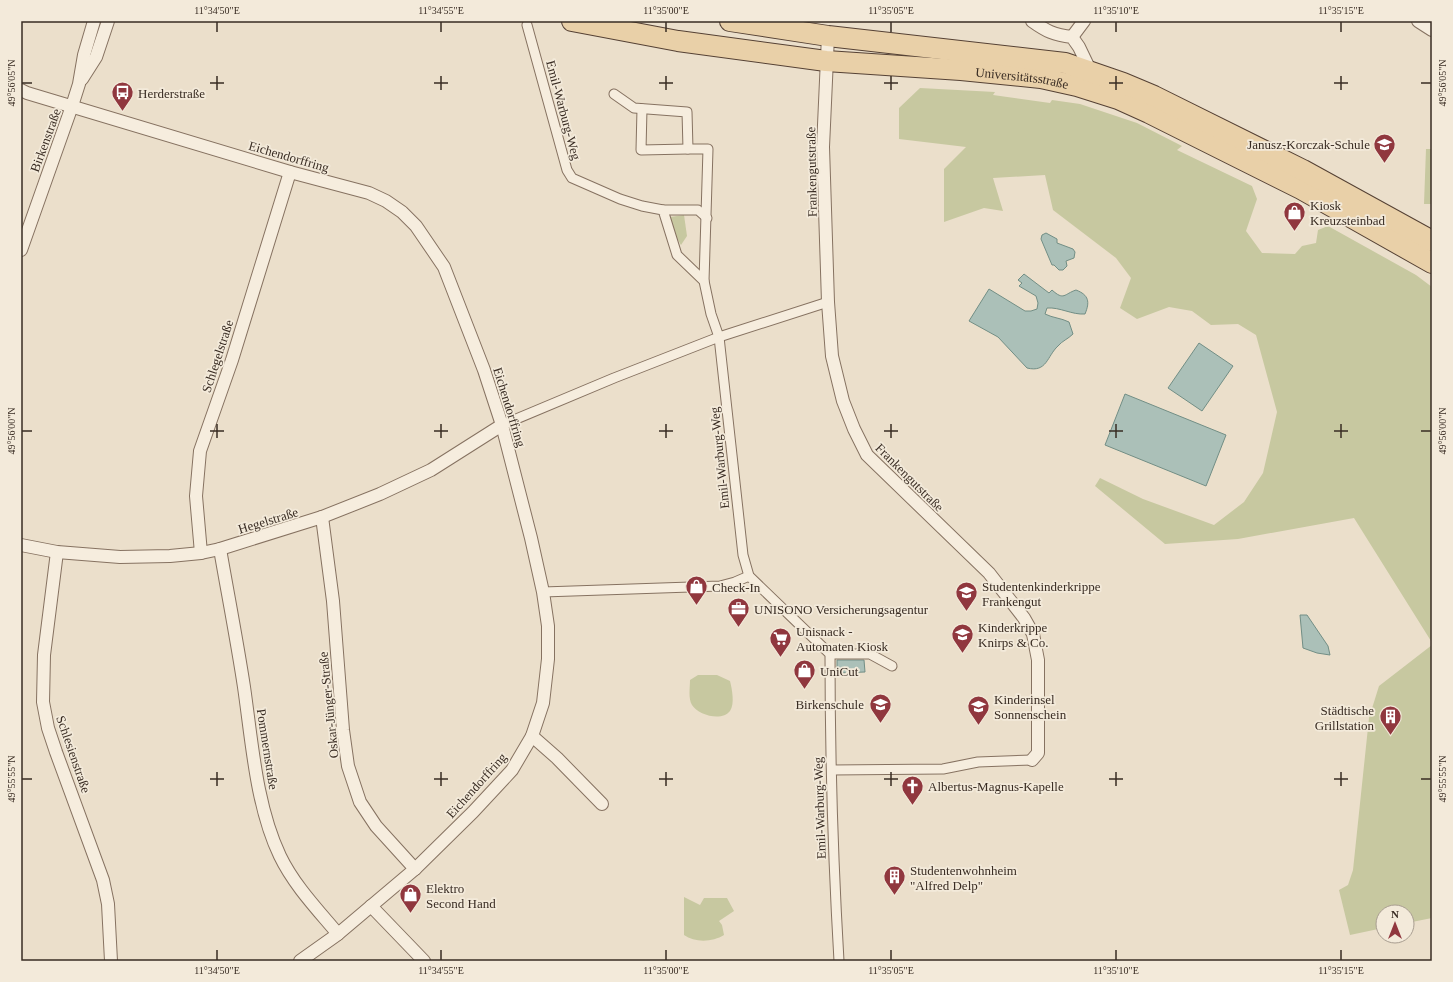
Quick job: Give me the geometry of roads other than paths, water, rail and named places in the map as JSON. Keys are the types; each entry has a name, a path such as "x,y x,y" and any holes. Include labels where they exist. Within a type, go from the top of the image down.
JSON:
{"main road":[{"name":"Universitätsstraße","path":"572,21 678,41 826,61 961,70 1041,78 1077,86 1118,99 1149,113 1302,189 1432,263"},
{"name":"Universitätsstraße","path":"730,21 828,36 1032,58 1065,63 1123,83 1162,100 1303,170 1432,241"}],"street":[{"name":"Birkenstraße","path":"21,250 72,106 79,84 84,55 94,21"},
{"name":"Birkenstraße","path":"79,84 96,57 108,21"},
{"path":"1032,21 1045,30 1058,35 1072,37 1079,47 1091,72"},
{"path":"1072,37 1084,21"},
{"path":"1418,21 1432,30"},
{"name":"Emil-Warburg-Weg","path":"527,25 567,170 572,178 620,199 642,206 663,210 698,210 706,218 704,281 711,314 719,337 743,555 749,576"},
{"name":"Frankengutstraße","path":"828,36 823,147 828,302 832,356 843,401 854,429 867,454 989,573 1024,618 1033,634 1038,660 1038,753 1032,760"},
{"path":"21,90 72,106"},
{"path":"614,94 634,108 687,112 688,149"},
{"name":"Eichendorffring","path":"72,106 290,172 369,193 402,212 416,226 444,267 484,370 502,425 531,538 543,592 548,626 548,659 543,703 532,736 512,770 473,812 415,869 338,934 300,961"},
{"path":"642,109 641,150 708,149 706,218"},
{"name":"Schlegelstraße","path":"201,553 196,496 200,451 232,360 290,172"},
{"path":"663,210 677,255 704,281"},
{"path":"502,425 614,378 719,337 828,302"},
{"name":"Hegelstraße","path":"21,545 56,552 120,557 170,556 201,553 220,549 322,518 380,494 432,470 502,425"},
{"name":"Oskar-Jünger-Straße","path":"322,518 333,601 343,730 348,766 360,802 376,826 415,869"},
{"name":"Pommernstraße","path":"220,549 244,685 258,782 269,832 281,857 302,890 338,934"},
{"name":"Schlesienstraße","path":"56,552 44,655 43,702 48,728 56,752 103,880 108,904 111,961"},
{"path":"543,592 720,586 749,576 830,654 870,654 892,666"},
{"name":"Emil-Warburg-Weg","path":"830,654 832,770 839,961"},
{"path":"532,736 557,758 602,804"},
{"path":"832,770 943,769 978,762 1032,760"},
{"path":"371,906 424,961"}],"place":[{"name":"Herderstraße","path":"122,112"},
{"name":"Janusz-Korczak-Schule","path":"1385,164"},
{"name":"Kiosk Kreuzsteinbad","path":"1295,232"},
{"name":"Check-In","path":"696,606"},
{"name":"Studentenkinderkrippe Frankengut","path":"967,612"},
{"name":"UNISONO Versicherungsagentur","path":"739,628"},
{"name":"Kinderkrippe Knirps & Co.","path":"963,654"},
{"name":"Unisnack - Automaten Kiosk","path":"780,658"},
{"name":"UniCut","path":"805,690"},
{"name":"Birkenschule","path":"880,724"},
{"name":"Kinderinsel Sonnenschein","path":"978,726"},
{"name":"Städtische Grillstation","path":"1390,736"},
{"name":"Albertus-Magnus-Kapelle","path":"912,806"},
{"name":"Studentenwohnheim \"Alfred Delp\"","path":"895,896"},
{"name":"Elektro Second Hand","path":"410,914"}]}
